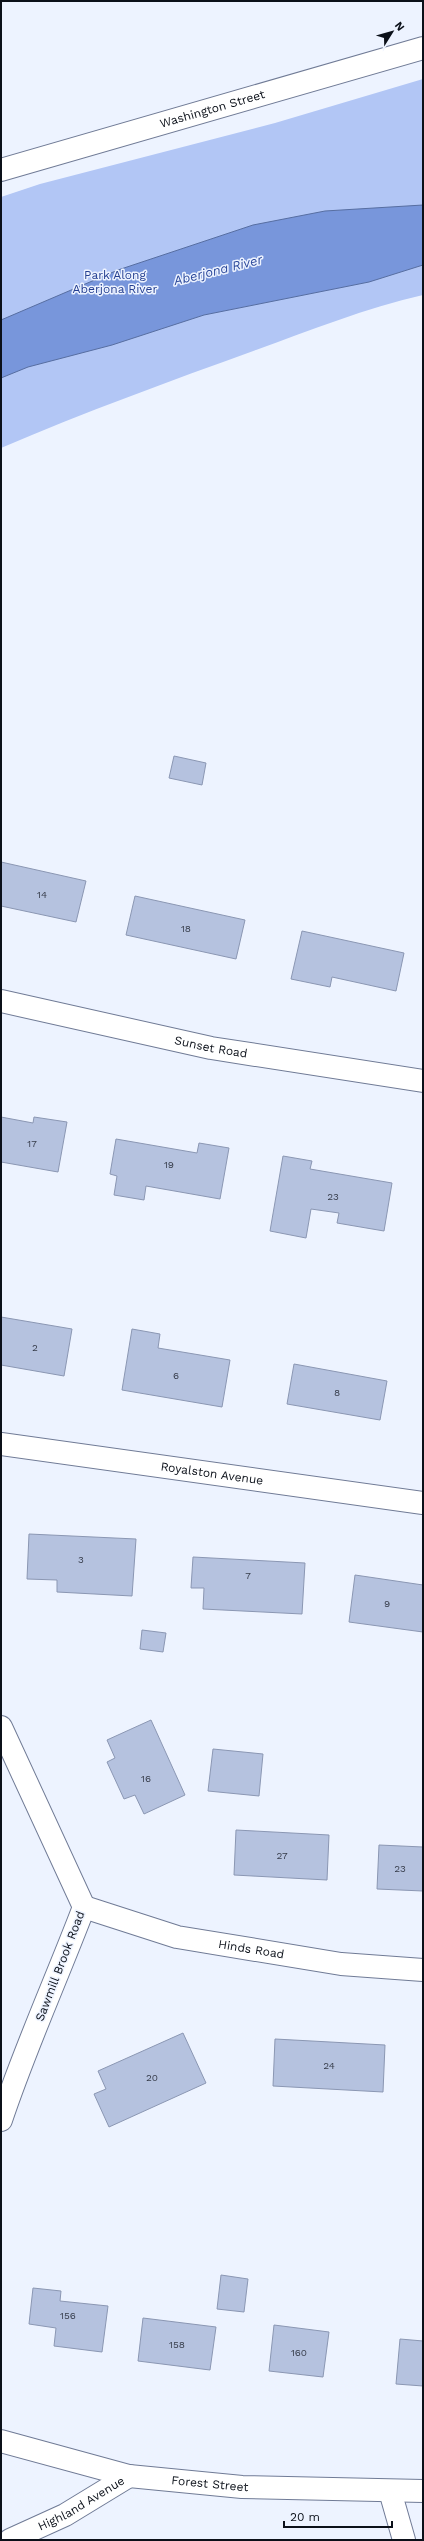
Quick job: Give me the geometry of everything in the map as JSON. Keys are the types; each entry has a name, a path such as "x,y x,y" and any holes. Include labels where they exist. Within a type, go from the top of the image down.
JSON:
{"street":[{"name":"Washington Street","path":"1,170 423,48"},
{"name":"Sunset Road","path":"1,1001 212,1048 423,1081"},
{"name":"Royalston Avenue","path":"1,1444 423,1502"},
{"name":"Sawmill Brook Road","path":"1,1727 84,1907 56,1983 14,2082 1,2120"},
{"name":"Hinds Road","path":"84,1907 177,1937 341,1964 423,1970"},
{"name":"Forest Street","path":"1,2441 129,2476 242,2487 423,2491"},
{"name":"Highland Avenue","path":"10,2540 65,2515 129,2476"},
{"path":"390,2491 404,2540"}],"green space":[{"name":"Park Along Aberjona River","path":"423,79 423,295 381,306 318,327 128,397 1,448 1,197 40,184 275,123"}],"water":[{"name":"Aberjona River","path":"423,205 423,265 369,282 204,315 112,345 28,367 1,378 1,320 118,270 253,225 325,211"}],"building":[{"path":"174,756 206,763 202,785 169,778"},
{"path":"1,862 86,881 76,922 1,906"},
{"path":"135,896 245,920 236,959 126,935"},
{"path":"302,931 404,953 396,991 332,977 330,987 291,979"},
{"path":"1,1117 33,1123 34,1117 67,1122 58,1172 1,1162"},
{"path":"116,1139 197,1153 199,1143 229,1148 220,1199 146,1186 144,1200 114,1195 117,1176 110,1174"},
{"path":"283,1156 312,1161 310,1169 392,1183 384,1231 337,1223 339,1213 311,1209 306,1238 270,1231"},
{"path":"1,1317 72,1329 64,1376 1,1365"},
{"path":"132,1329 160,1334 158,1348 230,1360 222,1407 122,1390"},
{"path":"294,1364 387,1381 380,1420 287,1404"},
{"path":"29,1534 136,1539 132,1596 57,1592 57,1580 27,1579"},
{"path":"193,1557 305,1563 302,1614 203,1609 204,1588 191,1588"},
{"path":"355,1575 423,1585 423,1632 349,1622"},
{"path":"142,1630 166,1633 163,1652 140,1649"},
{"path":"151,1720 185,1795 144,1814 135,1795 124,1799 107,1762 115,1758 107,1740"},
{"path":"213,1749 263,1754 259,1796 208,1791"},
{"path":"236,1830 329,1835 327,1880 234,1875"},
{"path":"379,1845 423,1847 423,1891 377,1889"},
{"path":"183,2033 206,2083 109,2127 94,2094 106,2089 98,2071"},
{"path":"275,2039 385,2045 383,2092 273,2086"},
{"path":"221,2275 248,2279 244,2312 217,2309"},
{"path":"33,2288 61,2291 60,2301 108,2306 102,2352 54,2346 56,2328 29,2324"},
{"path":"143,2318 216,2327 210,2370 138,2361"},
{"path":"274,2325 329,2332 323,2377 269,2371"},
{"path":"400,2339 423,2341 423,2386 396,2384"}]}
